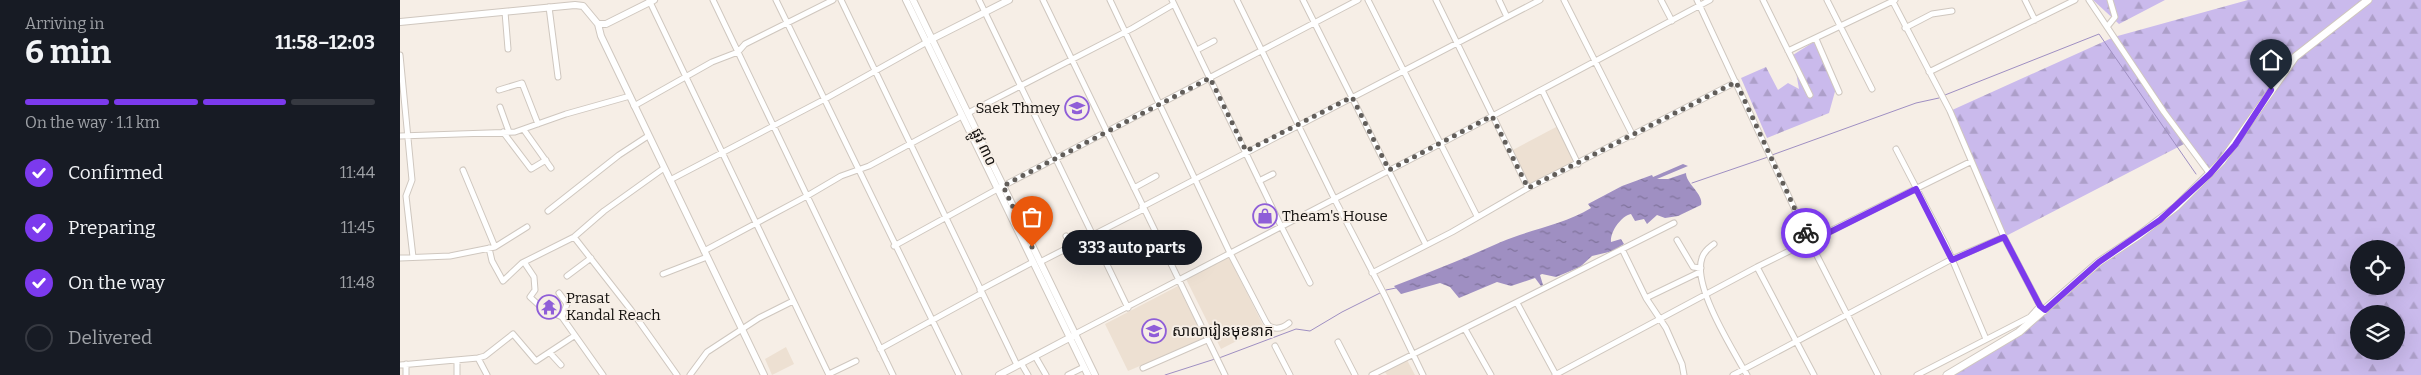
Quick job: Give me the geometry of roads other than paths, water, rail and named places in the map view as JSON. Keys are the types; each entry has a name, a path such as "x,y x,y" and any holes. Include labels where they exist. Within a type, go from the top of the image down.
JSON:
{"main road":[{"path":"1947,375 2019,332 2042,308 2099,262 2160,220 2210,174 2235,145 2295,57 2368,0"}],"street":[{"path":"713,0 893,375"},
{"path":"776,0 859,169 894,246 959,375"},
{"path":"634,106 712,62 738,52 744,44 788,24 833,0"},
{"path":"841,0 981,291 1019,364 1028,375"},
{"name":"ផ្លូវ ៣០","path":"906,0 929,41 1072,336 1095,375"},
{"name":"ផ្លូវ ៣០","path":"913,0 929,41"},
{"path":"979,0 1128,308"},
{"path":"670,180 1009,0"},
{"path":"1043,0 1224,375"},
{"path":"1110,0 1230,253 1269,326 1284,328 1289,323"},
{"path":"1237,0 1423,375"},
{"path":"1303,0 1426,245"},
{"path":"894,246 1000,188 1057,160 1358,0"},
{"path":"1368,0 1477,216"},
{"path":"1436,0 1528,188"},
{"path":"1500,0 1508,17"},
{"path":"880,348 981,291 1036,262 1072,247 1246,151 1540,0"},
{"path":"1564,0 1633,136"},
{"path":"1661,0 1672,21"},
{"path":"999,375 1672,21 1698,3 1710,0"},
{"path":"1763,0 1810,95"},
{"path":"1827,0 1872,90"},
{"path":"1788,51 1893,0 1905,28 1950,111 1970,162 2004,237 2042,308 2030,317 1917,375"},
{"path":"2025,0 2035,20"},
{"path":"1929,72 2075,0"},
{"path":"2089,0 2164,112 2210,174"},
{"path":"2107,27 2115,17 2110,0"},
{"path":"598,24 610,22 651,1 829,375 856,361"},
{"path":"663,274 705,254 756,223 841,176 910,144 1133,28 1173,2 1310,283"},
{"path":"400,22 582,3 598,24 601,36 648,136 764,375"},
{"path":"1698,3 1810,242 1878,375"},
{"path":"549,7 558,77"},
{"path":"1905,28 1932,14 1952,11"},
{"path":"505,12 508,49"},
{"path":"1816,39 1839,92"},
{"path":"1197,50 1214,41"},
{"path":"400,55 406,136 412,180 406,196 413,257"},
{"path":"1372,273 1528,188 1736,82"},
{"path":"499,90 523,84 538,124"},
{"path":"1542,90 1578,164"},
{"path":"400,136 434,137 524,130 630,96"},
{"path":"500,107 509,132"},
{"path":"524,130 551,168"},
{"path":"503,132 531,169 546,160"},
{"path":"548,211 611,160 648,136"},
{"path":"1896,149 1952,260 1986,339"},
{"path":"1517,303 1556,375 1757,267 1970,162"},
{"path":"463,170 492,248 492,261 503,281 524,262 574,237 604,211 664,168"},
{"path":"1259,181 1274,174"},
{"path":"1134,188 1156,176"},
{"path":"1372,375 1674,223"},
{"path":"400,258 450,256 492,248 527,227"},
{"path":"1066,236 1072,247"},
{"path":"574,237 677,375"},
{"path":"1732,375 1847,313 1952,260 2004,237"},
{"path":"1677,240 1693,266 1701,270"},
{"path":"1714,244 1701,259 1706,296 1747,375"},
{"path":"1622,249 1646,298 1661,319 1682,364 1684,375"},
{"path":"567,276 591,258"},
{"path":"524,262 534,277 535,290 530,296 542,308 562,317 601,375"},
{"path":"1757,267 1814,375"},
{"path":"1646,298 1701,270"},
{"path":"559,293 567,304 562,317"},
{"path":"690,375 708,352 759,318 793,301"},
{"path":"1465,329 1490,375"},
{"path":"406,375 403,364 478,358 485,356 513,334 534,360 539,360 574,336"},
{"name":"ផ្លូវ ៣០","path":"1072,336 1088,375"},
{"path":"1143,368 1208,340"},
{"path":"1338,342 1355,375"},
{"path":"1980,342 1984,352"},
{"path":"1275,346 1290,375"},
{"path":"550,353 560,365"},
{"path":"1035,356 1046,375"},
{"path":"478,358 487,375"},
{"path":"456,360 457,375"},
{"path":"1068,375 1084,367"}],"water":[{"path":"1683,164 1688,166 1657,179 1668,179 1686,173 1700,197 1701,205 1678,216 1665,218 1657,215 1647,224 1644,219 1635,221 1631,214 1627,215 1617,225 1611,238 1611,242 1621,239 1624,244 1613,251 1592,256 1580,267 1556,277 1540,275 1543,285 1541,286 1535,278 1511,286 1497,282 1459,298 1450,287 1440,283 1401,294 1394,286 1512,238 1569,219 1591,208 1588,204 1622,186 1652,175 1653,177"}],"waterway":[{"path":"1945,95 2099,34 2196,174"},
{"path":"1772,155 1916,103 1939,98"},
{"path":"1692,183 1768,157"},
{"path":"1386,290 1396,288"},
{"path":"1219,358 1296,329 1310,331 1380,293"},
{"path":"1165,375 1215,359"}],"place":[{"name":"Saek Thmey","path":"1077,108"},
{"name":"Theam's House","path":"1265,216"},
{"name":"333 auto parts","path":"1032,247"},
{"name":"Prasat Kandal Reach","path":"549,307"},
{"name":"សាលារៀនមុខនាគ","path":"1154,331"}]}
